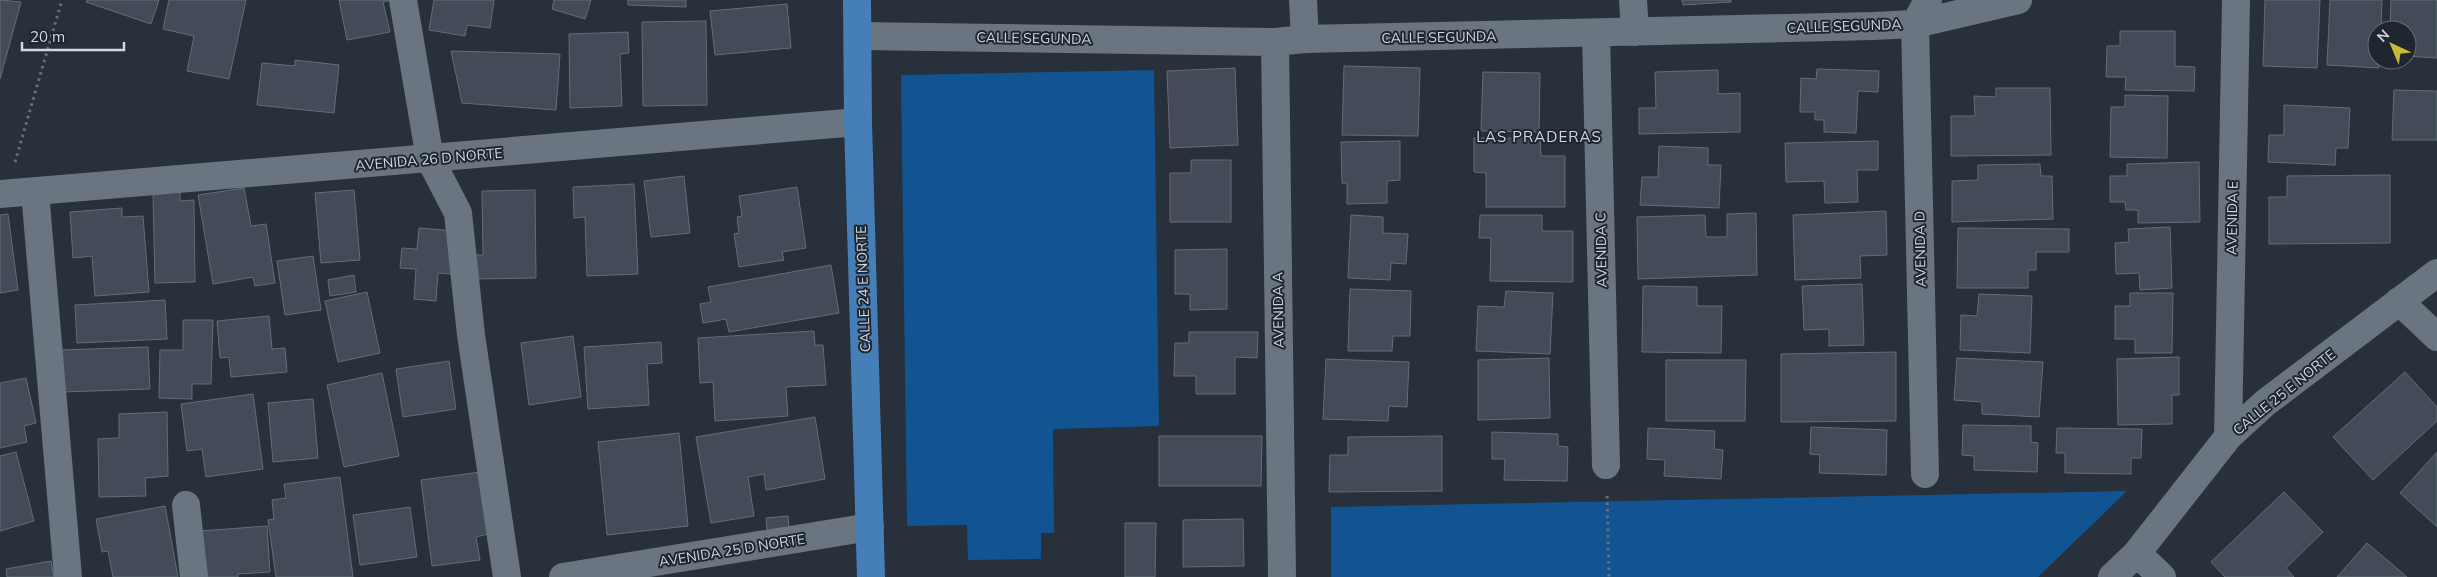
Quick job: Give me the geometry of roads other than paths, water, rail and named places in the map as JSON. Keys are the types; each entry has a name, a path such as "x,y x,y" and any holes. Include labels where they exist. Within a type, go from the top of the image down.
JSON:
{"main road":[{"name":"CALLE 24 E NORTE","path":"857,0 858,122 871,577"}],"street":[{"path":"402,0 430,159 458,213 471,335 507,577"},
{"path":"1303,0 1305,39"},
{"path":"1633,0 1635,32"},
{"path":"1915,24 1928,0"},
{"name":"CALLE SEGUNDA","path":"858,36 1275,42 1305,39 1596,34 1915,24 2018,0"},
{"name":"AVENIDA E","path":"2228,437 2236,0"},
{"name":"AVENIDA D","path":"1915,24 1926,474"},
{"name":"AVENIDA C","path":"1596,34 1606,465"},
{"name":"AVENIDA A","path":"1275,42 1282,577"},
{"name":"AVENIDA 26 D NORTE","path":"3,194 858,122"},
{"path":"35,192 68,577"},
{"name":"CALLE 25 E NORTE","path":"2112,577 2137,553 2228,437 2265,403 2437,273"},
{"path":"2400,301 2437,337"},
{"path":"186,505 194,577"},
{"name":"AVENIDA 25 D NORTE","path":"564,577 870,527"},
{"path":"2137,553 2162,577"}],"district":[{"name":"LAS PRADERAS","path":"1539,136"}]}
